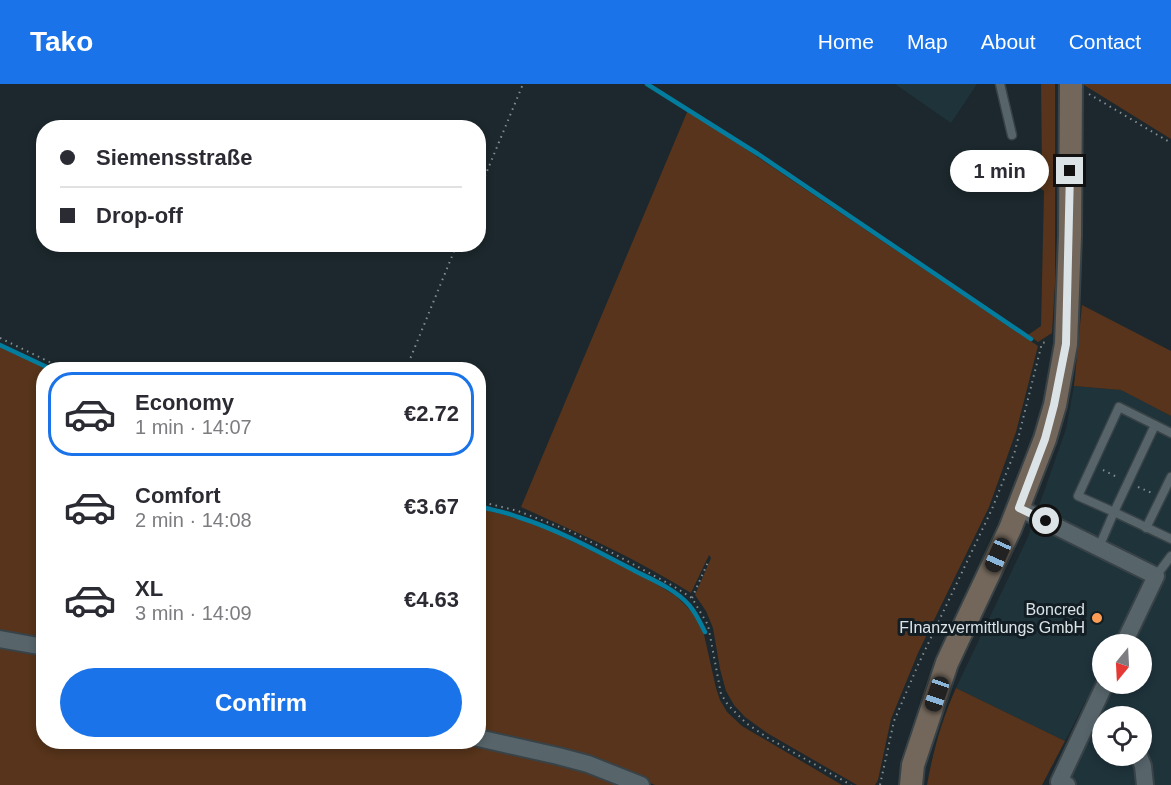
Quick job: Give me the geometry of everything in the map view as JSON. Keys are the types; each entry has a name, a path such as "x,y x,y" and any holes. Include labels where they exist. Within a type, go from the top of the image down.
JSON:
{"street":[{"path":"911,785 913,765 948,663 1019,508 1045,439 1054,405 1066,344 1070,236 1071,84"},
{"path":"1019,508 1156,576 1128,634"},
{"path":"0,639 36,646"},
{"path":"1067,785 1059,782 1092,730"},
{"path":"486,740 588,764 640,785"},
{"path":"1143,766 1145,785"}],"lane":[{"path":"1000,84 1012,135"},
{"path":"1171,433 1119,407 1078,496 1171,540"},
{"path":"1099,547 1113,512 1155,425"},
{"path":"1146,528 1171,477"},
{"path":"1156,576 1171,555"}],"path":[{"path":"486,174 524,84"},
{"path":"1071,84 1171,143"},
{"path":"409,362 454,252"},
{"path":"0,338 50,362"},
{"path":"880,785 894,721 992,509 1015,451 1042,343 1055,341 1066,344"},
{"path":"486,503 518,511 570,531 692,598 708,625 717,678 721,694 728,705 746,723 761,733 851,785"},
{"path":"692,598 708,560"}],"shaded area":[{"path":"895,84 977,84 951,123"},
{"path":"1041,84 1055,84 1055,283 1052,333 1038,342 1028,335 1041,326 1044,191 1020,173 1042,173"},
{"path":"1171,84 1171,139 1084,85"},
{"path":"688,110 1038,346 1016,432 989,507 918,653 891,719 875,785 857,785 767,733 745,717 734,705 726,691 720,669 713,628 706,611 695,595 711,558 709,555 691,593 629,558 521,507"},
{"path":"1082,305 1171,351 1171,416 1121,390 1074,386"},
{"path":"0,347 36,364 36,642 0,635"},
{"path":"1074,386 1121,390 1171,416 1171,785 1062,785 1092,718 1092,766 1152,766 1152,706 1098,706 1086,700 1065,741 956,688 1028,537 1066,429"},
{"path":"486,510 517,518 554,532 646,578 676,596 697,617 703,630 716,688 727,712 742,726 842,785 655,785 593,761 486,737"},
{"path":"0,645 36,653 36,749 486,749 486,747 588,770 626,785 0,785"},
{"path":"956,688 1065,741 1042,785 927,785 938,735"}],"waterway":[{"path":"647,84 758,154 1031,339"},
{"path":"0,345 36,362"},
{"path":"486,508 548,528 664,585 689,605 705,632"}],"place":[{"name":"Boncred FInanzvermittlungs GmbH","path":"1097,618"}],"route":[{"path":"1046,521 1019,508 1045,439 1066,344 1070,171"}]}
